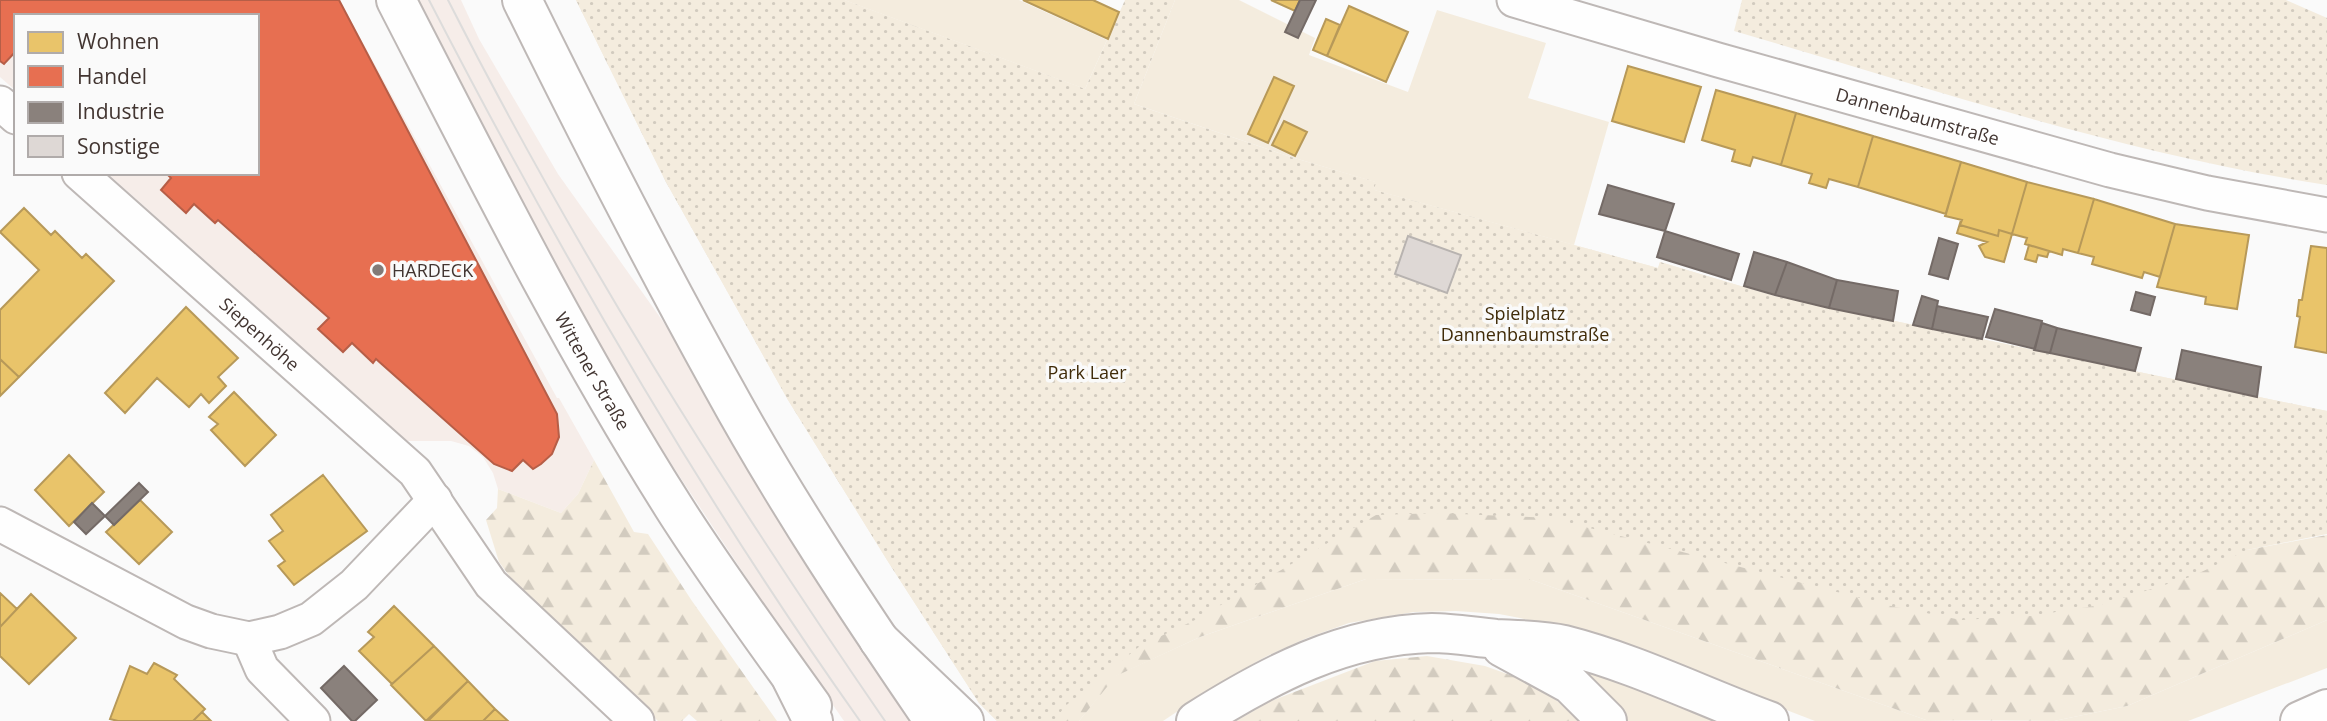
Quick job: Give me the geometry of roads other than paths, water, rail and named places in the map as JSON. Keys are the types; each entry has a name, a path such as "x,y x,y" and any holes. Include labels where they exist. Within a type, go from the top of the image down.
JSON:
{"main road":[{"name":"Wittener Straße","path":"396,0 525,250 637,446 674,507 822,721"},
{"path":"522,0 634,223 723,387 879,640 934,721"},
{"path":"1196,721 1265,679 1349,645 1402,635 1455,634 1562,644 1626,665 1769,721"},
{"path":"1485,638 1570,684 1607,721"},
{"path":"879,640 964,721"},
{"path":"792,679 813,721"},
{"path":"2300,721 2327,709"}],"street":[{"name":"Dannenbaumstraße","path":"1514,0 2110,170 2207,193 2327,215"},
{"path":"0,103 14,115"},
{"name":"Siepenhöhe","path":"81,175 415,472 491,584 637,721"},
{"path":"0,524 186,622 211,631 249,639 281,632 311,619 354,585 435,500"},
{"path":"249,639 262,669 313,721"}],"tram line":[{"path":"429,0 528,185 632,368 742,547 860,721"},
{"path":"448,0 548,186 654,368 710,458 885,721"}],"place":[{"name":"HARDECK","path":"378,270"}],"park label":[{"name":"Spielplatz Dannenbaumstraße","path":"1525,323"},
{"name":"Park Laer","path":"1087,372"}]}
